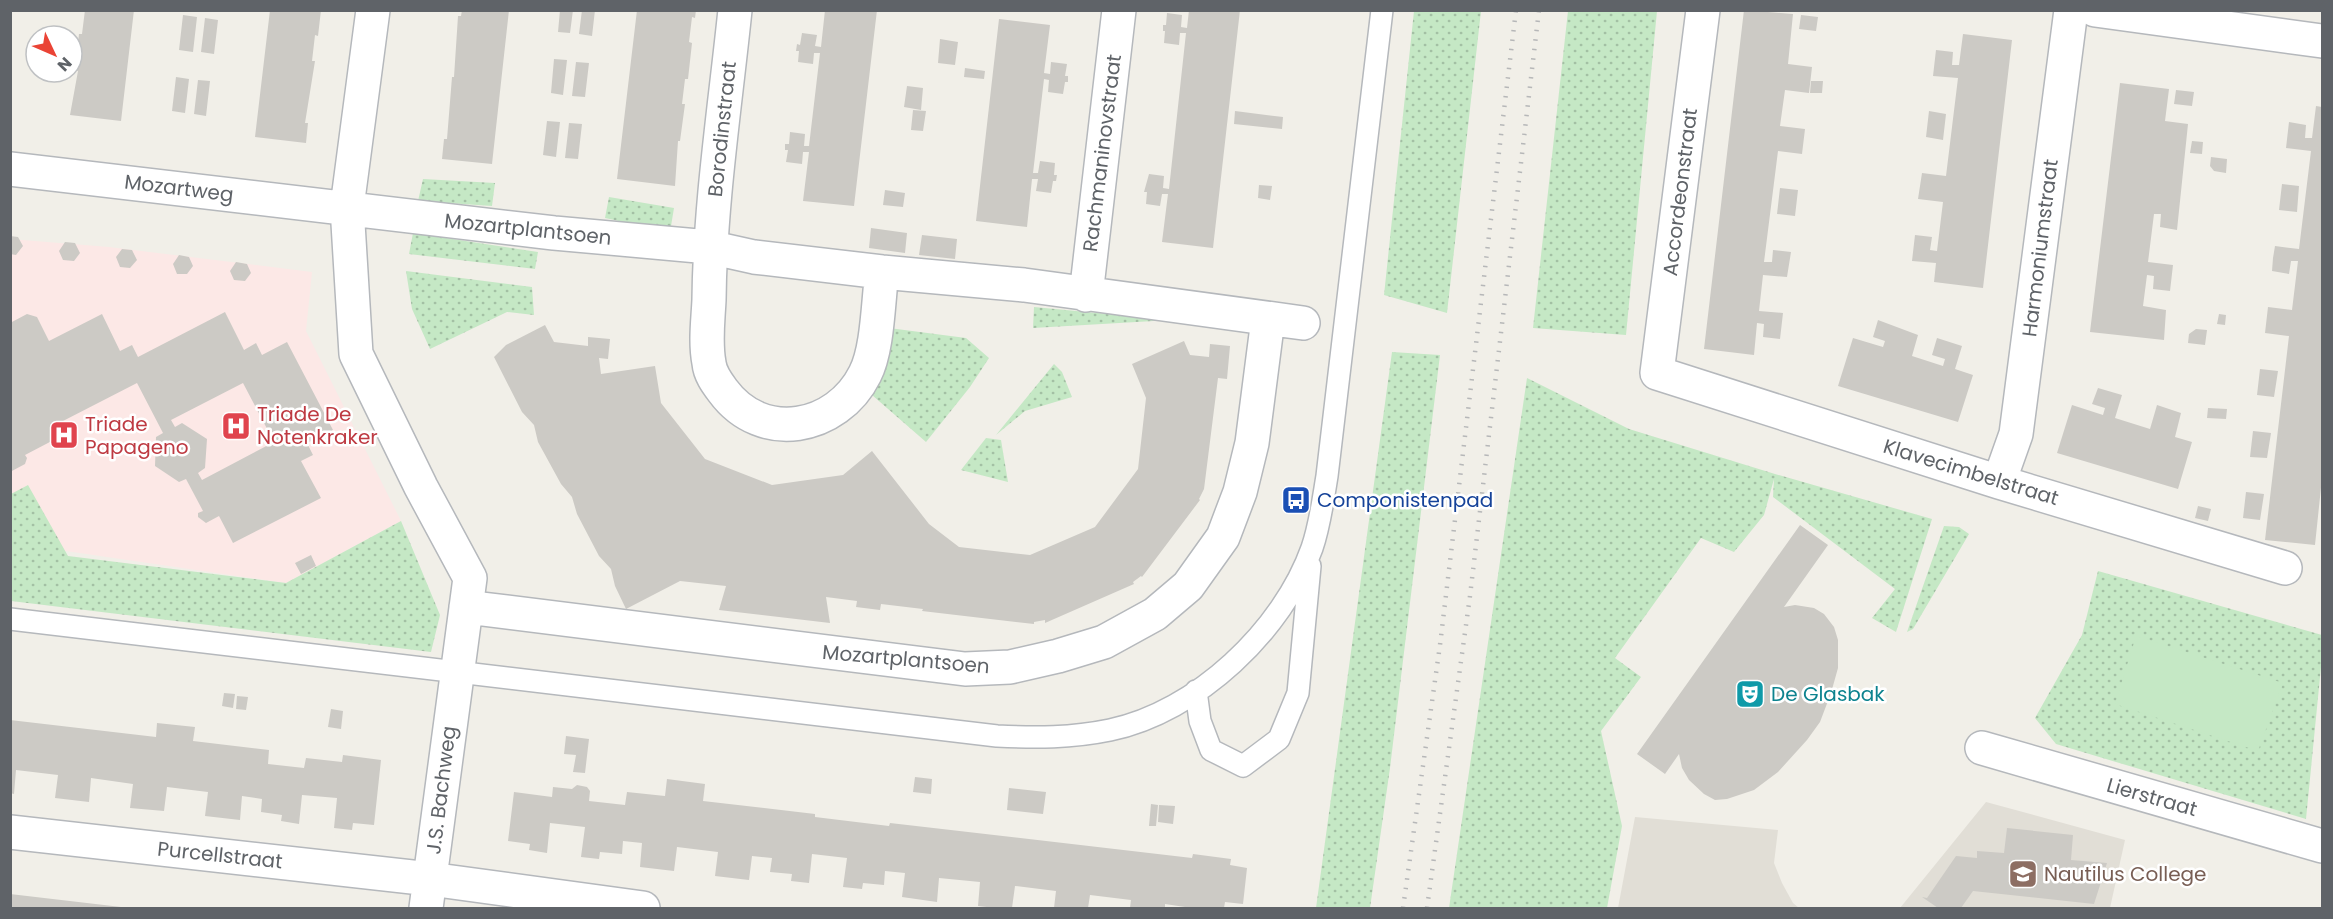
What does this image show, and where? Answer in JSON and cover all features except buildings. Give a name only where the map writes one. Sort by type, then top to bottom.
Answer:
[{"type":"street","name":"J.S. Bachweg","points":[[373,10],[347,207],[356,354],[421,487],[470,578],[428,894]]},
{"type":"street","name":"Borodinstraat","points":[[709,247],[735,10]]},
{"type":"street","name":"Rachmaninovstraat","points":[[1086,295],[1119,10]]},
{"type":"street","name":"Accordeonstraat","points":[[1657,373],[1703,10]]},
{"type":"street","name":"Harmoniumstraat","points":[[1999,482],[2016,434],[2071,10]]},
{"type":"street","points":[[2095,10],[2322,41]]},
{"type":"street","name":"Mozartweg","points":[[10,169],[347,207]]},
{"type":"street","name":"Mozartplantsoen","points":[[347,207],[554,233],[709,247],[754,257],[882,272],[1024,285],[1303,323]]},
{"type":"street","points":[[709,247],[706,339],[709,366],[716,381],[731,402],[755,417],[781,425],[809,423],[829,412],[849,397],[865,375],[873,352],[882,272]]},
{"type":"street","name":"Mozartplantsoen","points":[[466,607],[965,669],[1010,667],[1104,642],[1155,614],[1188,586],[1223,537],[1240,492],[1252,443],[1268,319]]},
{"type":"street","name":"Klavecimbelstraat","points":[[1657,373],[1999,482],[2285,568]]},
{"type":"street","name":"Lierstraat","points":[[1982,748],[2322,846]]},
{"type":"street","name":"Purcellstraat","points":[[10,832],[428,894],[643,909]]},
{"type":"lane","points":[[10,619],[997,736],[1050,738],[1112,729],[1164,711],[1196,691],[1235,660],[1267,627],[1293,592],[1312,548],[1319,524],[1327,476],[1382,10]]},
{"type":"lane","points":[[1196,691],[1200,721],[1211,750],[1243,766],[1280,739],[1298,693],[1312,548]]},
{"type":"shaded area","name":"Triade De Notenkraker","points":[[10,239],[109,247],[312,272],[306,331],[401,521],[286,583],[11,543]]},
{"type":"shaded area","name":"Nautilus College","points":[[1986,802],[2125,840],[2110,908],[1900,908]]},
{"type":"shaded area","points":[[1635,817],[1778,830],[1774,863],[1793,903],[1799,908],[1618,908]]},
{"type":"green space","points":[[1414,11],[1481,11],[1447,313],[1384,295]]},
{"type":"green space","points":[[1568,11],[1657,11],[1626,335],[1533,328]]},
{"type":"green space","points":[[423,179],[495,183],[492,206],[418,201]]},
{"type":"green space","points":[[609,197],[674,208],[670,232],[605,218]]},
{"type":"green space","points":[[413,233],[538,252],[535,269],[409,254]]},
{"type":"green space","points":[[406,271],[532,287],[534,315],[507,312],[430,349],[412,309]]},
{"type":"green space","points":[[1034,307],[1171,320],[1033,328]]},
{"type":"green space","points":[[889,328],[966,338],[989,358],[970,387],[926,442],[872,395],[886,365]]},
{"type":"green space","points":[[1392,352],[1440,355],[1390,768],[1370,908],[1316,908]]},
{"type":"green space","points":[[1054,364],[1062,372],[1072,397],[1025,411],[996,435]]},
{"type":"green space","points":[[1527,378],[1629,429],[1932,519],[1896,632],[1872,618],[1895,589],[1773,497],[1774,479],[1764,515],[1734,552],[1701,538],[1615,658],[1641,677],[1601,731],[1622,826],[1607,908],[1449,908]]},
{"type":"green space","points":[[986,438],[1001,440],[1008,482],[961,470]]},
{"type":"green space","points":[[28,485],[68,556],[286,583],[401,521],[440,615],[431,652],[11,601],[11,494]]},
{"type":"green space","points":[[1944,526],[1959,527],[1969,534],[1913,629],[1907,632]]},
{"type":"green space","points":[[2098,571],[2322,635],[2322,657],[2306,819],[2056,744],[2035,718],[2082,635]]},
{"type":"green space","points":[[2136,636],[2283,683],[2258,751],[2115,704]]},
{"type":"railway","points":[[1403,908],[1440,645],[1516,10]]},
{"type":"railway","points":[[1427,908],[1470,596],[1539,10]]},
{"type":"place","name":"Triade De Notenkraker","points":[[236,426]]},
{"type":"place","name":"Triade Papageno","points":[[64,435]]},
{"type":"place","name":"Componistenpad","points":[[1296,500]]},
{"type":"place","name":"De Glasbak","points":[[1750,694]]},
{"type":"place","name":"Nautilus College","points":[[2023,874]]}]
